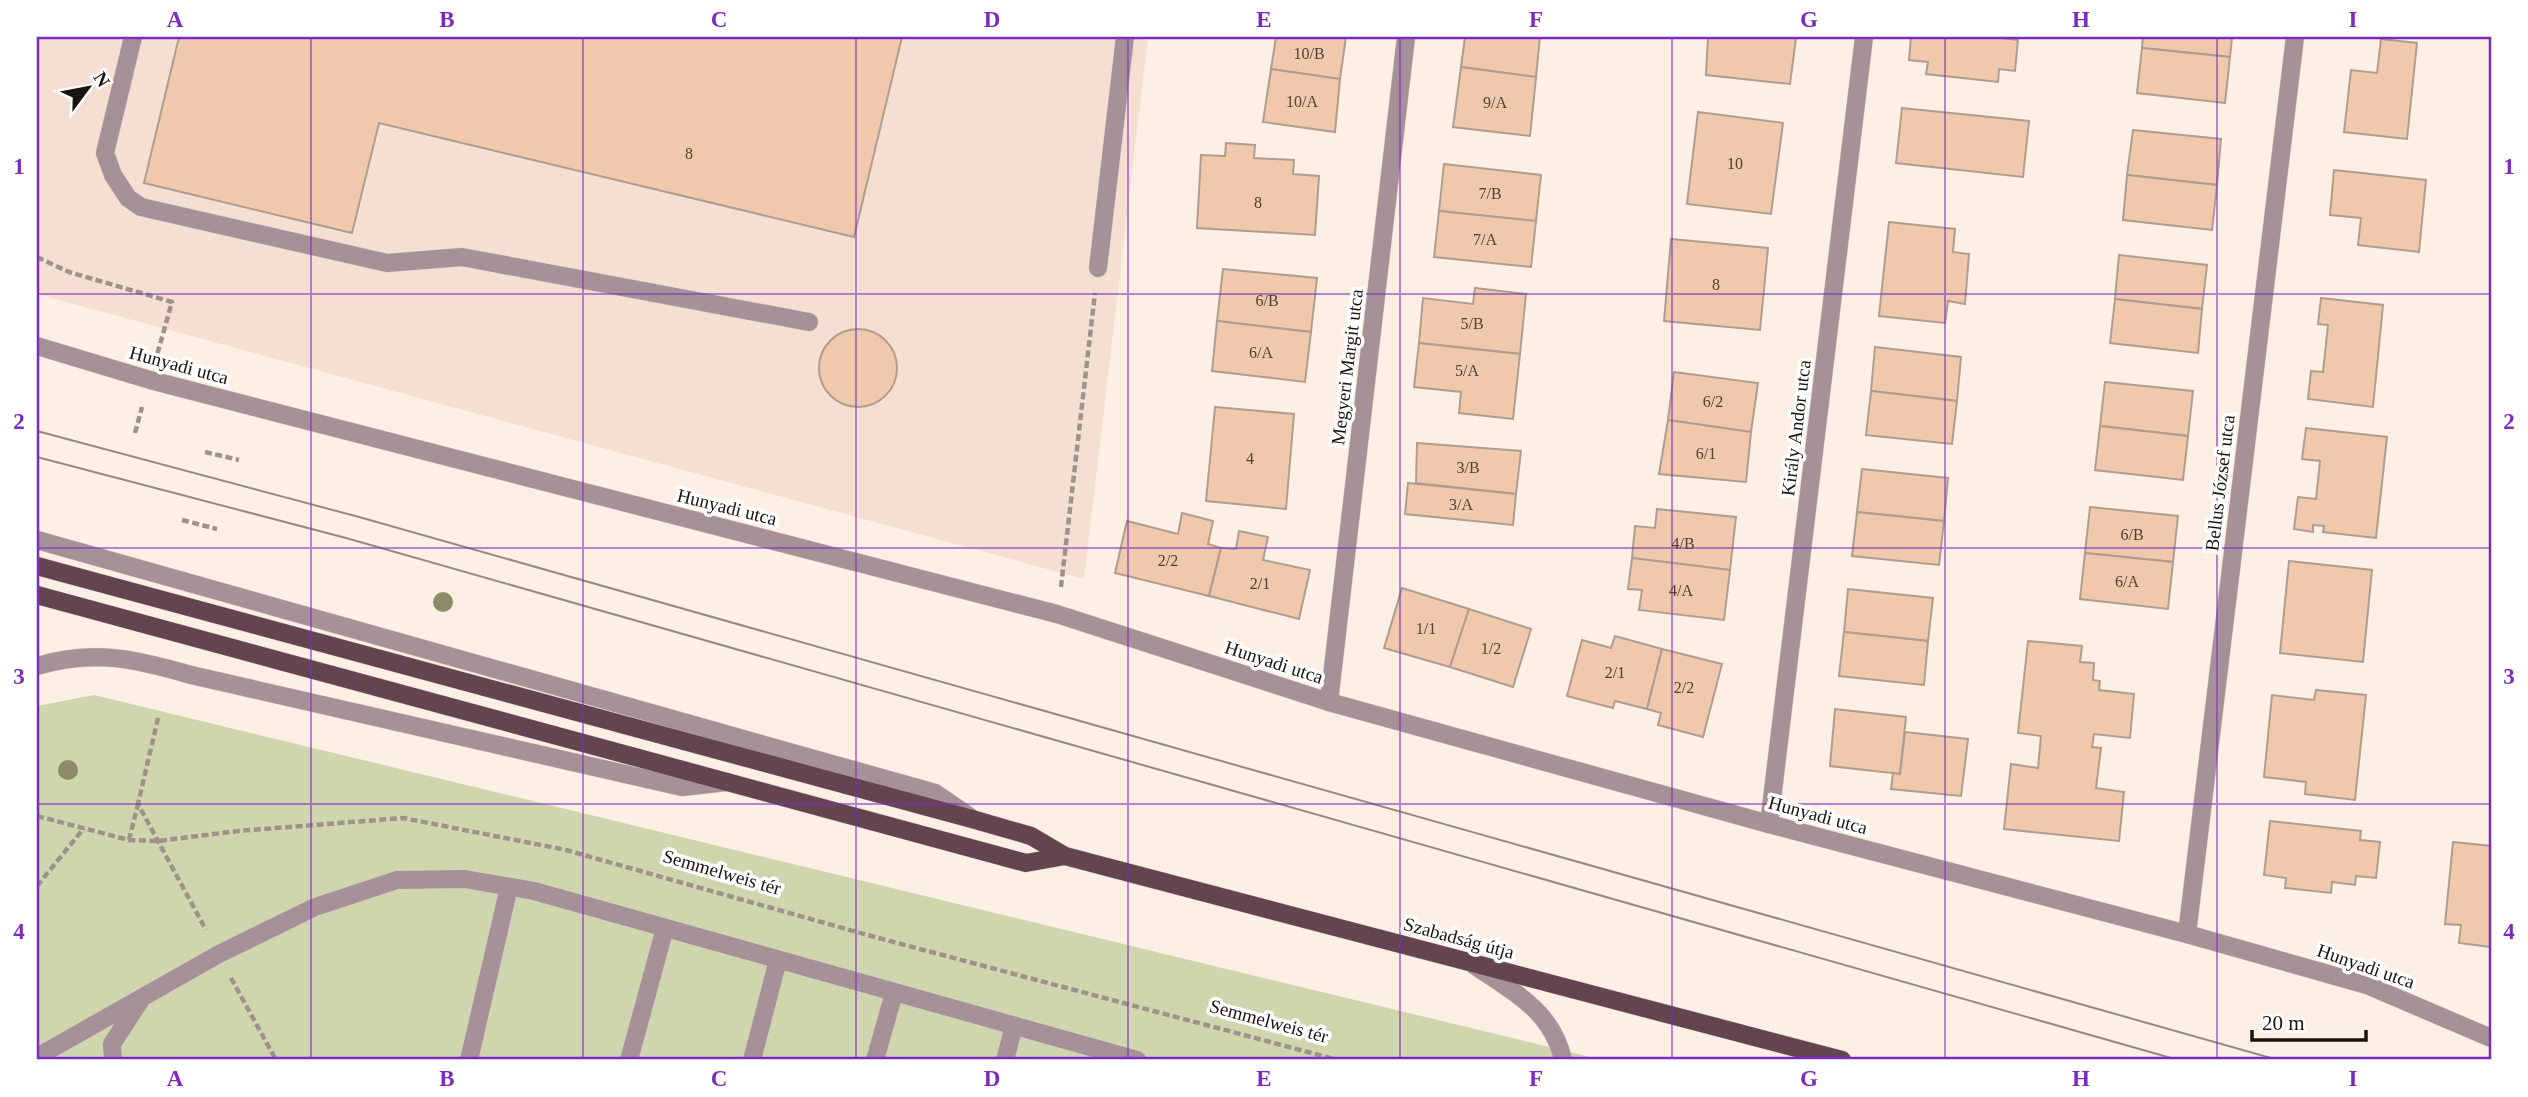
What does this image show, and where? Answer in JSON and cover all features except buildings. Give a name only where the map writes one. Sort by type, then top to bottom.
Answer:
[{"type":"main road","points":[[37,566],[972,819],[1031,836],[1065,856]]},
{"type":"main road","points":[[37,595],[1026,863],[1065,856]]},
{"type":"main road","name":"Szabadság útja","points":[[1065,856],[1842,1060]]},
{"type":"street","points":[[133,37],[105,153],[120,187],[128,198],[141,206],[387,263],[462,257],[809,322]]},
{"type":"street","points":[[1098,268],[1125,37]]},
{"type":"street","name":"Megyeri Margit utca","points":[[1329,702],[1406,37]]},
{"type":"street","name":"Király Andor utca","points":[[1769,824],[1864,37]]},
{"type":"street","name":"Bellus József utca","points":[[2187,933],[2295,37]]},
{"type":"street","name":"Hunyadi utca","points":[[37,346],[150,380],[1057,614],[1329,702],[1769,824],[2187,933],[2367,985],[2491,1038]]},
{"type":"street","points":[[37,540],[936,793],[972,819]]},
{"type":"street","points":[[37,666],[73,657],[115,657],[142,661],[191,675],[682,787],[728,782]]},
{"type":"street","points":[[37,1057],[219,954],[315,907],[397,880],[465,879],[534,891],[1126,1059]]},
{"type":"street","points":[[469,1060],[509,887]]},
{"type":"street","points":[[629,1060],[665,928]]},
{"type":"street","points":[[752,1060],[778,960]]},
{"type":"street","points":[[1471,963],[1530,1003],[1548,1023],[1563,1060]]},
{"type":"street","points":[[875,1060],[894,993]]},
{"type":"street","points":[[113,1060],[112,1044],[141,998]]},
{"type":"street","points":[[1005,1060],[1014,1026]]},
{"type":"path","points":[[37,257],[69,272],[173,302],[150,380]]},
{"type":"path","points":[[1057,614],[1098,268]]},
{"type":"path","points":[[205,452],[239,460]]},
{"type":"path","points":[[182,520],[217,529]]},
{"type":"path","points":[[129,840],[158,718]]},
{"type":"path","points":[[138,804],[276,1060]]},
{"type":"path","name":"Semmelweis tér","points":[[37,816],[129,840],[158,841],[238,831],[403,818],[566,850],[884,940],[1338,1060]]},
{"type":"path","points":[[37,886],[84,828]]},
{"type":"shaded area","points":[[37,37],[1148,37],[1084,579],[37,294]]},
{"type":"green space","points":[[94,695],[1602,1060],[37,1060],[37,706]]},
{"type":"tram line","points":[[37,431],[359,517],[2278,1060]]},
{"type":"tram line","points":[[37,457],[346,538],[2178,1060]]}]
